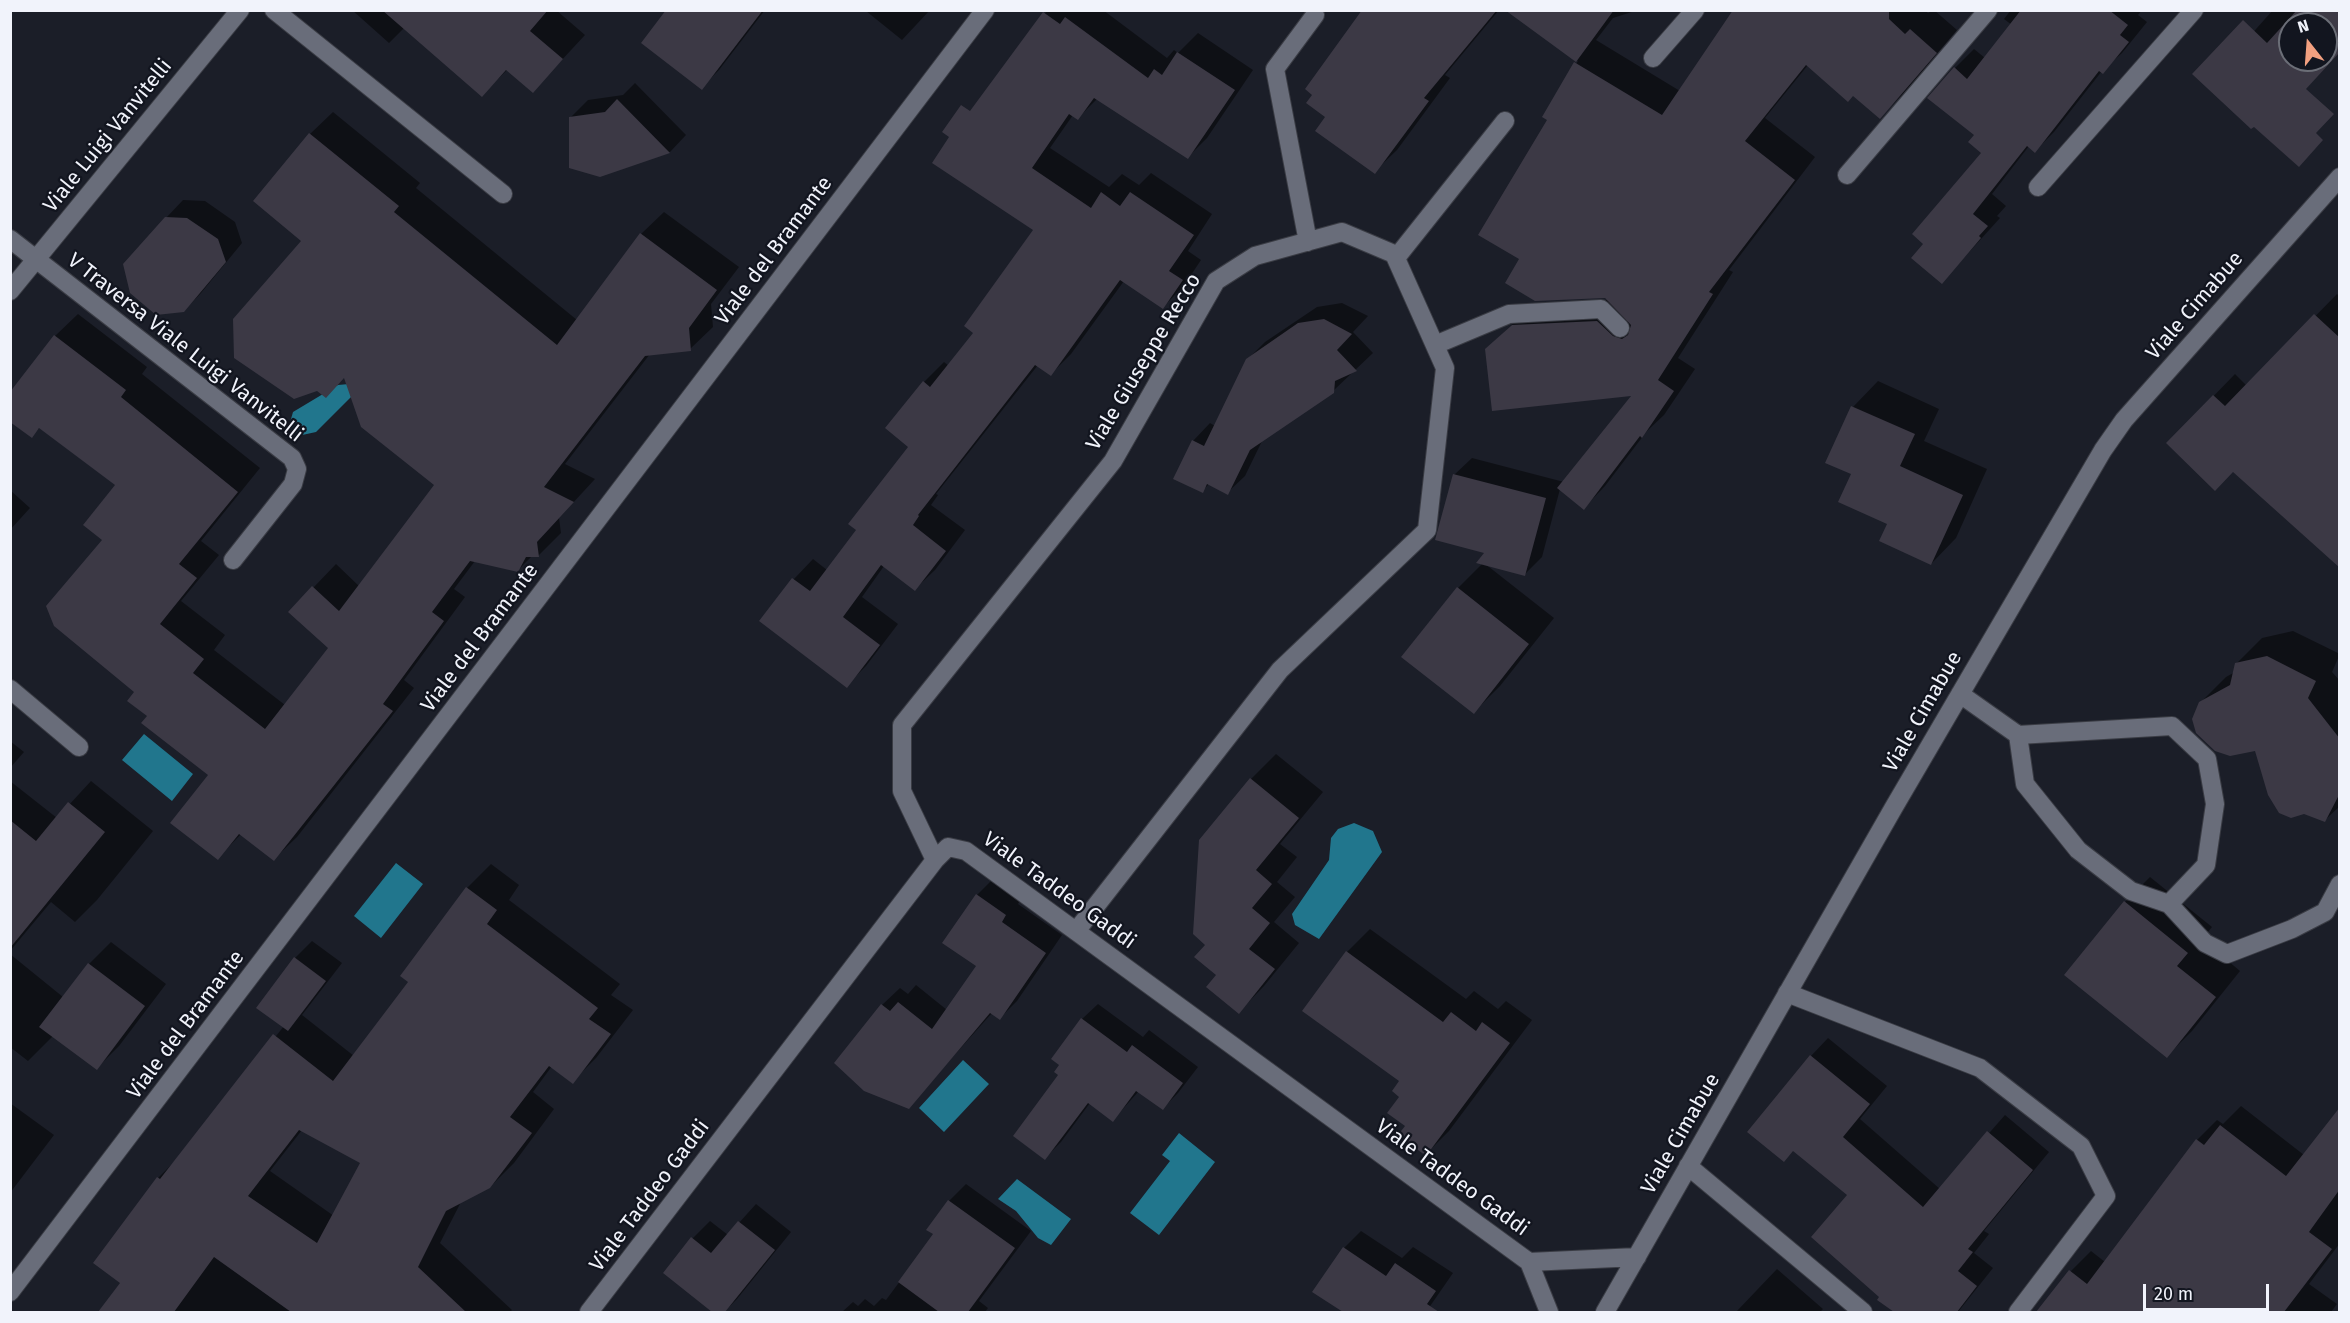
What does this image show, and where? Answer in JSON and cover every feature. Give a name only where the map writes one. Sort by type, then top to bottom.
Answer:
[{"type":"street","name":"Viale Luigi Vanvitelli","points":[[10,291],[240,10]]},
{"type":"street","points":[[274,10],[503,194]]},
{"type":"street","name":"Viale del Bramante","points":[[10,1292],[985,10]]},
{"type":"street","points":[[1653,58],[1695,10]]},
{"type":"street","points":[[1847,175],[1988,10]]},
{"type":"street","points":[[2038,187],[2194,10]]},
{"type":"street","points":[[1308,242],[1275,69],[1315,15]]},
{"type":"street","points":[[1077,930],[1280,670],[1427,530],[1445,368],[1396,258],[1505,121]]},
{"type":"street","name":"Viale Cimabue","points":[[1605,1312],[1787,993],[2103,450],[2124,420],[2340,177]]},
{"type":"street","name":"Viale Giuseppe Recco","points":[[935,860],[902,791],[902,725],[1113,461],[1216,281],[1256,256],[1342,232],[1394,254],[1396,258]]},
{"type":"street","name":"V Traversa Viale Luigi Vanvitelli","points":[[10,238],[292,458],[297,469],[293,484],[233,560]]},
{"type":"street","points":[[1435,345],[1509,314],[1601,309],[1620,328]]},
{"type":"street","points":[[10,689],[79,747]]},
{"type":"street","points":[[1960,694],[2018,735],[2172,726],[2207,759],[2216,804],[2206,865],[2169,904]]},
{"type":"street","points":[[2018,735],[2025,784],[2079,850],[2131,891],[2169,904],[2205,943],[2227,954],[2292,929],[2325,912],[2340,884]]},
{"type":"street","name":"Viale Taddeo Gaddi","points":[[589,1312],[935,860],[948,848],[966,851],[1077,930],[1529,1262],[1636,1257]]},
{"type":"street","points":[[1787,993],[1980,1068],[2081,1146],[2106,1196],[2018,1312]]},
{"type":"street","points":[[1688,1166],[1863,1312]]},
{"type":"street","points":[[1529,1262],[1549,1312]]},
{"type":"water","points":[[349,384],[351,397],[316,432],[293,437],[289,426],[293,412],[338,385]]},
{"type":"water","points":[[144,734],[193,774],[172,801],[122,760]]},
{"type":"water","points":[[1354,823],[1373,831],[1382,852],[1319,939],[1295,925],[1292,914],[1329,860],[1331,838],[1338,829]]},
{"type":"water","points":[[396,863],[423,884],[381,938],[354,916]]},
{"type":"water","points":[[963,1060],[989,1084],[944,1132],[919,1108]]},
{"type":"water","points":[[1179,1133],[1215,1162],[1159,1235],[1130,1213],[1170,1161],[1162,1155]]},
{"type":"water","points":[[1017,1179],[1071,1219],[1051,1245],[1038,1238],[1016,1211],[998,1199]]},
{"type":"building","points":[[382,10],[548,10],[530,31],[563,59],[533,93],[506,70],[482,97]]},
{"type":"building","points":[[666,10],[763,10],[702,90],[641,43]]},
{"type":"building","points":[[1362,10],[1497,10],[1424,98],[1429,101],[1375,174],[1315,131],[1325,117],[1306,103],[1312,95],[1305,89]]},
{"type":"building","points":[[1505,10],[1614,10],[1576,62]]},
{"type":"building","points":[[1733,10],[1889,10],[1889,19],[1905,34],[1910,29],[1937,53],[1880,119],[1853,96],[1848,102],[1806,65],[1745,141],[1795,180],[1709,292],[1713,294],[1658,380],[1674,391],[1642,438],[1640,436],[1584,510],[1557,488],[1631,396],[1492,411],[1485,349],[1512,325],[1597,321],[1613,336],[1622,339],[1628,335],[1631,325],[1605,298],[1535,301],[1505,283],[1519,259],[1478,235],[1547,120],[1542,117],[1574,62],[1662,115]]},
{"type":"building","points":[[2021,10],[2109,10],[2128,25],[2120,35],[2129,42],[2103,74],[2099,71],[2035,153],[2027,146],[1973,214],[1988,226],[1979,236],[1981,238],[1942,284],[1911,258],[1923,244],[1912,234],[1981,153],[1968,142],[1974,135],[1927,98],[1954,67],[1967,79]]},
{"type":"building","points":[[2297,10],[2340,10],[2340,52],[2338,54],[2338,12],[2295,12]]},
{"type":"building","points":[[1043,12],[1060,24],[1065,17],[1148,78],[1154,69],[1162,75],[1177,52],[1235,90],[1188,159],[1094,98],[1078,120],[1069,114],[1032,168],[1091,208],[1101,192],[1120,206],[1130,192],[1194,235],[1169,271],[1183,280],[1163,309],[1120,280],[1051,376],[1035,365],[918,515],[913,525],[946,551],[915,591],[881,565],[843,617],[880,645],[847,688],[759,621],[792,578],[810,591],[856,530],[848,524],[908,447],[885,428],[923,381],[930,387],[973,333],[964,326],[1033,230],[932,163],[949,137],[942,132],[961,105],[970,111]]},
{"type":"building","points":[[2243,20],[2267,43],[2278,31],[2278,72],[2322,72],[2306,89],[2334,114],[2316,133],[2323,140],[2299,167],[2254,127],[2251,129],[2192,74]]},
{"type":"building","points":[[617,99],[670,153],[600,177],[569,168],[569,117],[605,112]]},
{"type":"building","points":[[309,133],[399,206],[394,212],[557,345],[640,233],[717,290],[689,328],[691,351],[645,356],[544,487],[574,502],[537,542],[539,557],[526,557],[518,572],[470,561],[432,612],[444,621],[383,704],[393,711],[274,861],[239,834],[218,860],[170,823],[208,775],[141,723],[147,716],[127,701],[134,692],[54,626],[46,606],[102,540],[83,525],[115,485],[39,428],[32,438],[10,422],[10,392],[54,335],[126,390],[121,397],[238,492],[179,564],[197,578],[160,624],[204,659],[193,673],[265,729],[328,648],[288,612],[312,586],[339,611],[434,485],[361,427],[344,378],[326,398],[317,391],[294,399],[234,358],[233,319],[301,241],[253,201]]},
{"type":"building","points":[[165,217],[187,218],[218,239],[226,262],[184,312],[156,315],[130,293],[123,264]]},
{"type":"building","points":[[2314,314],[2340,338],[2340,568],[2233,472],[2215,491],[2166,443],[2213,395],[2225,406]]},
{"type":"building","points":[[1324,319],[1352,334],[1337,350],[1357,371],[1335,381],[1334,393],[1250,450],[1228,495],[1207,484],[1203,493],[1173,479],[1192,440],[1204,446],[1246,359],[1298,323]]},
{"type":"building","points":[[1851,406],[1915,434],[1900,466],[1963,495],[1931,565],[1879,541],[1887,524],[1838,502],[1851,474],[1825,463]]},
{"type":"building","points":[[1453,474],[1546,498],[1525,576],[1476,563],[1484,553],[1435,540]]},
{"type":"building","points":[[1457,587],[1529,644],[1474,714],[1401,657]]},
{"type":"building","points":[[2267,656],[2316,681],[2308,698],[2340,739],[2340,793],[2325,822],[2304,814],[2291,818],[2279,813],[2268,795],[2255,751],[2230,756],[2215,751],[2196,733],[2192,719],[2199,702],[2230,685],[2235,663]]},
{"type":"building","points":[[1250,778],[1299,818],[1256,870],[1272,884],[1252,908],[1270,923],[1249,949],[1275,969],[1239,1014],[1206,987],[1216,975],[1194,957],[1205,945],[1193,934],[1199,840]]},
{"type":"building","points":[[68,802],[105,832],[10,948],[10,820],[36,841]]},
{"type":"building","points":[[466,887],[497,910],[487,924],[598,1008],[589,1019],[611,1034],[573,1084],[549,1066],[510,1117],[532,1133],[490,1188],[446,1211],[418,1267],[466,1312],[291,1312],[214,1257],[174,1312],[98,1312],[120,1283],[93,1263],[157,1177],[160,1179],[273,1034],[333,1081],[408,982],[400,976]],"holes":[[[299,1130],[360,1163],[317,1243],[248,1196]]]},
{"type":"building","points":[[976,894],[1006,915],[1002,922],[1046,953],[1000,1020],[990,1013],[909,1109],[864,1091],[834,1063],[881,1004],[890,1011],[898,1002],[932,1029],[976,966],[942,943]]},
{"type":"building","points":[[2124,901],[2188,953],[2177,966],[2216,997],[2167,1058],[2064,975]]},
{"type":"building","points":[[1346,951],[1443,1022],[1451,1012],[1476,1031],[1482,1022],[1510,1043],[1426,1156],[1398,1135],[1405,1126],[1387,1113],[1399,1097],[1392,1091],[1399,1081],[1302,1011]]},
{"type":"building","points":[[294,957],[326,981],[288,1031],[256,1008]]},
{"type":"building","points":[[88,963],[145,1006],[97,1070],[39,1027]]},
{"type":"building","points":[[1081,1018],[1127,1052],[1132,1045],[1183,1083],[1163,1110],[1136,1091],[1113,1122],[1088,1103],[1045,1160],[1013,1136],[1058,1075],[1054,1072],[1059,1065],[1051,1059]]},
{"type":"building","points":[[1810,1055],[1870,1104],[1843,1137],[1923,1207],[1987,1131],[2033,1170],[1968,1249],[1973,1252],[1958,1271],[1977,1286],[1957,1312],[1894,1312],[1877,1300],[1879,1297],[1811,1237],[1847,1195],[1793,1151],[1784,1162],[1747,1132]]},
{"type":"building","points":[[2340,1107],[2340,1189],[2309,1232],[2332,1249],[2284,1312],[2036,1312],[2069,1270],[2087,1284],[2196,1139],[2204,1145],[2220,1125],[2286,1176]]},
{"type":"building","points":[[948,1200],[1015,1248],[968,1312],[939,1312],[898,1282],[933,1234],[926,1230]]},
{"type":"building","points":[[738,1221],[775,1250],[725,1312],[712,1312],[663,1273],[691,1237],[711,1253]]},
{"type":"building","points":[[1343,1247],[1386,1276],[1395,1263],[1436,1291],[1427,1304],[1439,1312],[1343,1312],[1312,1292]]}]
